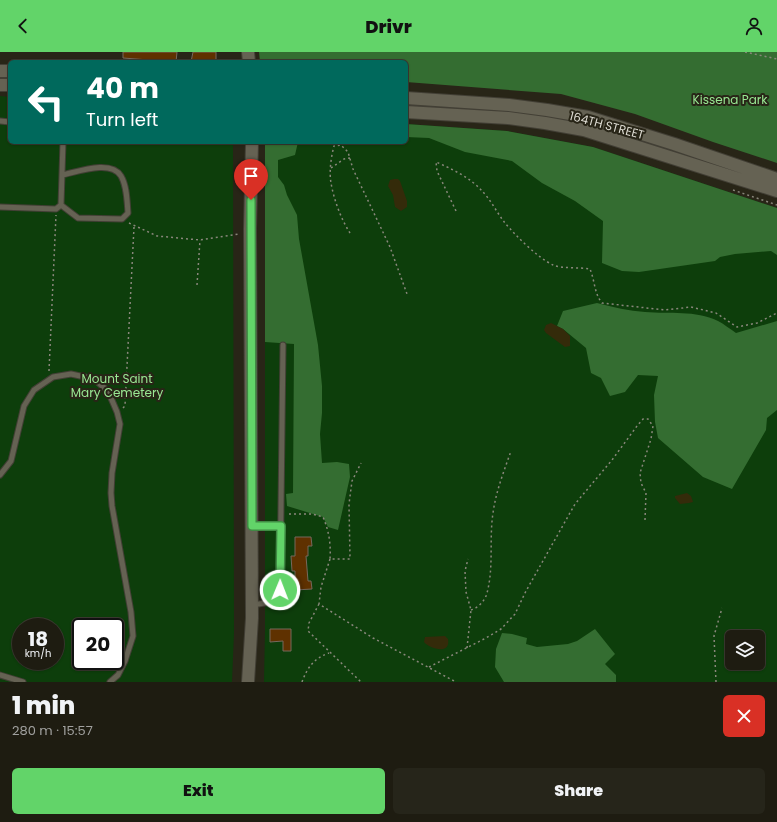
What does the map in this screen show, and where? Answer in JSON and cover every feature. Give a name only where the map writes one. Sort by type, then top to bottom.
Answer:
[{"type":"street","name":"164TH STREET","points":[[408,98],[509,105],[588,117],[777,179]]},
{"type":"street","name":"164TH STREET","points":[[408,112],[508,118],[584,130],[777,191]]},
{"type":"street","points":[[248,682],[252,605],[250,229],[252,144]]},
{"type":"lane","points":[[0,207],[56,209],[61,205],[63,144]]},
{"type":"lane","points":[[61,205],[78,218],[122,219],[128,213],[122,176],[117,170],[101,167],[62,175]]},
{"type":"lane","points":[[252,605],[271,602],[280,590],[283,345]]},
{"type":"lane","points":[[0,475],[11,461],[24,406],[34,390],[53,377],[71,374],[94,379],[108,391],[117,412],[120,424],[112,472],[111,493],[131,612],[133,636],[118,676],[110,682]]},
{"type":"lane","points":[[252,526],[281,526]]},
{"type":"lane","points":[[0,676],[23,682]]},
{"type":"path","points":[[745,52],[777,59]]},
{"type":"path","points":[[350,233],[345,226],[330,182],[331,160],[334,146],[341,145],[348,152],[353,168],[390,247],[407,294]]},
{"type":"path","points":[[331,168],[344,159],[350,158]]},
{"type":"path","points":[[456,211],[437,171],[436,162],[448,167],[482,190],[505,223],[531,249],[546,261],[555,266],[590,269],[597,296],[602,302],[665,310],[691,307],[716,313],[737,327],[757,323],[777,313]]},
{"type":"path","points":[[733,190],[777,205]]},
{"type":"path","points":[[49,380],[56,209]]},
{"type":"path","points":[[122,219],[134,227],[157,236],[200,240],[241,233]]},
{"type":"path","points":[[117,412],[125,406],[134,227]]},
{"type":"path","points":[[197,284],[200,240]]},
{"type":"path","points":[[429,667],[501,629],[515,614],[529,585],[575,504],[612,460],[643,419],[648,419],[653,426],[651,439],[640,473],[641,483],[646,493],[645,520]]},
{"type":"path","points":[[471,610],[478,608],[487,595],[490,572],[493,514],[498,489],[510,451]]},
{"type":"path","points":[[330,559],[350,559],[349,504],[352,481],[361,463]]},
{"type":"path","points":[[281,514],[312,514],[323,517],[328,527],[331,548],[330,559],[321,587],[320,604],[309,623],[308,631],[360,682]]},
{"type":"path","points":[[467,648],[471,610],[466,592],[465,571],[468,559]]},
{"type":"path","points":[[320,604],[373,638],[456,682]]},
{"type":"path","points":[[716,682],[714,636],[722,608]]},
{"type":"path","points":[[302,682],[306,670],[313,662],[322,655],[329,653]]},
{"type":"green space","name":"Kissena Park","points":[[259,52],[777,52],[777,163],[635,114],[561,94],[408,82],[408,60],[260,60]]},
{"type":"green space","name":"Mount Saint Mary Cemetery","points":[[0,96],[8,97],[8,144],[233,144],[234,633],[232,682],[0,682]]},
{"type":"green space","points":[[408,124],[507,131],[593,147],[777,208],[777,682],[264,682],[265,144],[408,144]]},
{"type":"green space","points":[[408,124],[507,131],[593,147],[777,208],[777,255],[771,251],[735,254],[720,257],[715,261],[639,272],[622,271],[602,263],[603,221],[575,201],[542,183],[512,161],[465,152],[429,138],[408,137]]},
{"type":"green space","points":[[265,144],[298,144],[295,155],[278,160],[278,177],[284,185],[287,195],[297,215],[299,239],[318,345],[322,386],[320,434],[322,463],[337,462],[349,464],[350,477],[338,530],[328,527],[323,517],[287,506],[286,494],[293,493],[294,344],[265,342]]},
{"type":"green space","points":[[597,303],[621,309],[654,313],[682,313],[700,315],[718,321],[736,333],[777,321],[777,410],[767,418],[766,430],[732,489],[703,477],[658,438],[655,422],[654,395],[658,376],[638,375],[625,392],[610,396],[601,378],[591,373],[586,348],[563,329],[557,326],[563,311]]},
{"type":"green space","points":[[595,629],[615,654],[605,664],[616,675],[616,682],[504,682],[495,667],[496,649],[502,633],[527,638],[526,644],[537,647],[568,644],[577,641]]},
{"type":"sand","points":[[398,179],[400,181],[407,201],[407,207],[401,211],[395,207],[393,195],[388,186],[390,180]]},
{"type":"sand","points":[[551,323],[563,329],[570,336],[570,346],[565,347],[546,333],[544,330],[546,325]]},
{"type":"sand","points":[[687,493],[691,496],[693,502],[680,504],[675,496]]},
{"type":"sand","points":[[445,636],[448,639],[448,644],[443,649],[431,647],[424,642],[425,637]]},
{"type":"building","points":[[123,52],[177,52],[176,60],[123,58]]},
{"type":"building","points":[[193,52],[216,52],[216,60],[191,60]]},
{"type":"building","points":[[295,537],[311,537],[312,546],[308,546],[308,556],[306,556],[308,581],[311,581],[312,589],[295,590],[295,571],[292,571],[291,556],[295,556]]},
{"type":"building","points":[[270,629],[291,629],[291,651],[283,651],[283,641],[270,642]]},
{"type":"route","points":[[251,200],[252,526],[281,526],[280,590]]}]
